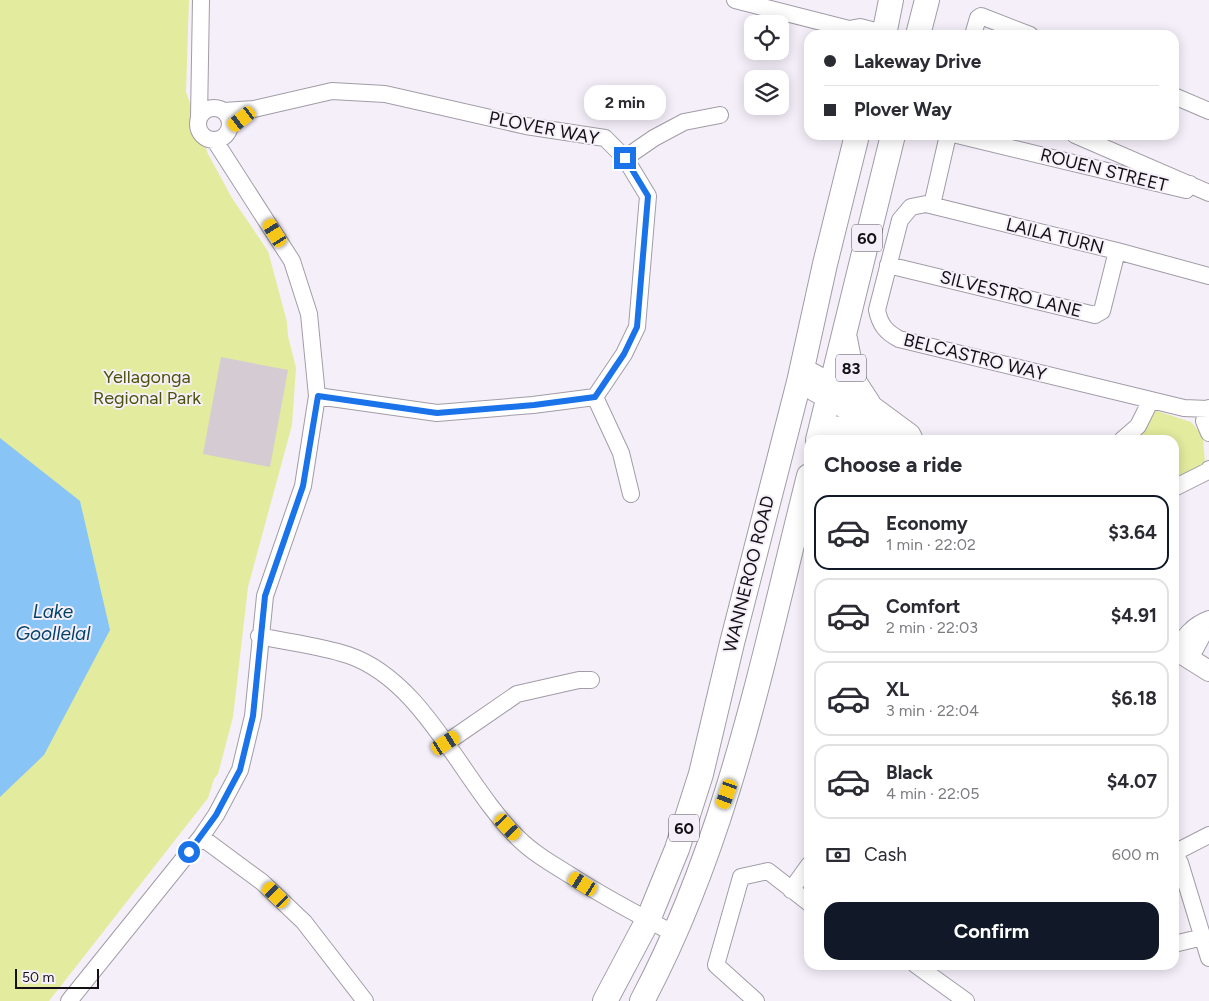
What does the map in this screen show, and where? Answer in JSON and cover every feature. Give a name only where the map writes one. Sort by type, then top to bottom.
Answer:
[{"type":"highway","points":[[887,30],[891,0]]},
{"type":"highway","points":[[919,30],[927,0]]},
{"type":"highway","name":"WANNEROO ROAD","points":[[605,1001],[648,920],[677,850],[701,774],[732,642],[800,375],[856,140]]},
{"type":"highway","name":"60","points":[[820,435],[844,330],[892,140]]},
{"type":"highway","name":"83","points":[[844,330],[854,380],[868,403]]},
{"type":"highway","points":[[823,435],[826,432],[839,428],[850,428],[860,432],[890,435]]},
{"type":"highway","name":"WANNEROO ROAD","points":[[642,1001],[675,934],[727,794],[804,495]]},
{"type":"main road","name":"83","points":[[800,375],[830,392],[890,435]]},
{"type":"main road","name":"83","points":[[830,392],[868,403],[910,435]]},
{"type":"main road","points":[[1186,648],[1209,671]]},
{"type":"street","points":[[200,0],[199,54],[201,78],[198,124],[201,134],[208,139],[224,134]]},
{"type":"street","points":[[735,0],[846,30]]},
{"type":"street","points":[[974,30],[978,18],[981,16],[1017,30]]},
{"type":"street","points":[[856,30],[860,27],[871,30]]},
{"type":"street","points":[[69,1001],[201,837],[216,815],[240,770],[253,716],[265,596],[303,486],[318,396],[309,314],[292,261],[228,159],[224,134],[229,118],[220,110],[201,78]]},
{"type":"street","name":"PLOVER WAY","points":[[220,110],[254,109],[332,91],[386,94],[526,126],[605,138],[625,158],[648,196],[637,327],[624,354],[595,397]]},
{"type":"street","points":[[1179,98],[1209,111]]},
{"type":"street","name":"PLOVER WAY","points":[[224,134],[254,109]]},
{"type":"street","points":[[199,118],[206,110],[220,110]]},
{"type":"street","points":[[625,158],[654,138],[684,122],[720,116]]},
{"type":"street","points":[[932,205],[947,140]]},
{"type":"street","name":"ROUEN STREET","points":[[978,140],[1186,190],[1190,184]]},
{"type":"street","points":[[1087,140],[1209,192]]},
{"type":"street","name":"LAILA TURN","points":[[903,214],[911,207],[926,204],[932,205],[1209,276]]},
{"type":"street","name":"BELCASTRO WAY","points":[[903,214],[877,310],[880,322],[887,332],[899,340],[1184,408],[1208,421]]},
{"type":"street","name":"SILVESTRO LANE","points":[[888,265],[1095,314],[1102,311],[1117,251]]},
{"type":"street","points":[[318,396],[437,413],[534,405],[595,397],[621,453],[631,494]]},
{"type":"street","points":[[1128,435],[1138,426],[1151,400]]},
{"type":"street","points":[[1208,421],[1209,438]]},
{"type":"street","points":[[1179,486],[1209,469]]},
{"type":"street","points":[[1186,648],[1198,623],[1209,621]]},
{"type":"street","points":[[260,636],[349,655],[378,670],[413,699],[446,743],[478,792],[518,839],[558,868],[675,934]]},
{"type":"street","points":[[446,743],[517,694],[579,680],[591,680]]},
{"type":"street","points":[[1179,850],[1209,835]]},
{"type":"street","points":[[201,837],[262,882],[304,922],[365,1001]]},
{"type":"street","points":[[1179,861],[1209,958]]},
{"type":"street","points":[[756,1001],[716,965],[741,877],[768,872],[804,900]]},
{"type":"street","points":[[791,890],[804,872]]},
{"type":"street","points":[[1179,943],[1203,937]]},
{"type":"street","points":[[923,970],[966,1001]]},
{"type":"green space","name":"Yellagonga Regional Park","points":[[0,0],[189,0],[186,92],[208,154],[232,198],[268,251],[287,322],[288,336],[296,368],[292,425],[248,587],[233,717],[218,774],[214,779],[208,798],[49,1001],[0,1001]]},
{"type":"green space","points":[[1154,410],[1191,422],[1203,436],[1205,463],[1202,467],[1179,479],[1179,435],[1140,435],[1145,431]]},
{"type":"water","name":"Lake Goollelal","points":[[0,438],[80,501],[110,630],[44,755],[0,797]]},
{"type":"building","points":[[221,357],[288,370],[270,467],[203,454]]},
{"type":"route","points":[[189,852],[216,815],[240,770],[253,716],[265,596],[303,486],[318,396],[437,413],[534,405],[595,397],[624,354],[637,327],[648,196],[625,158]]}]
